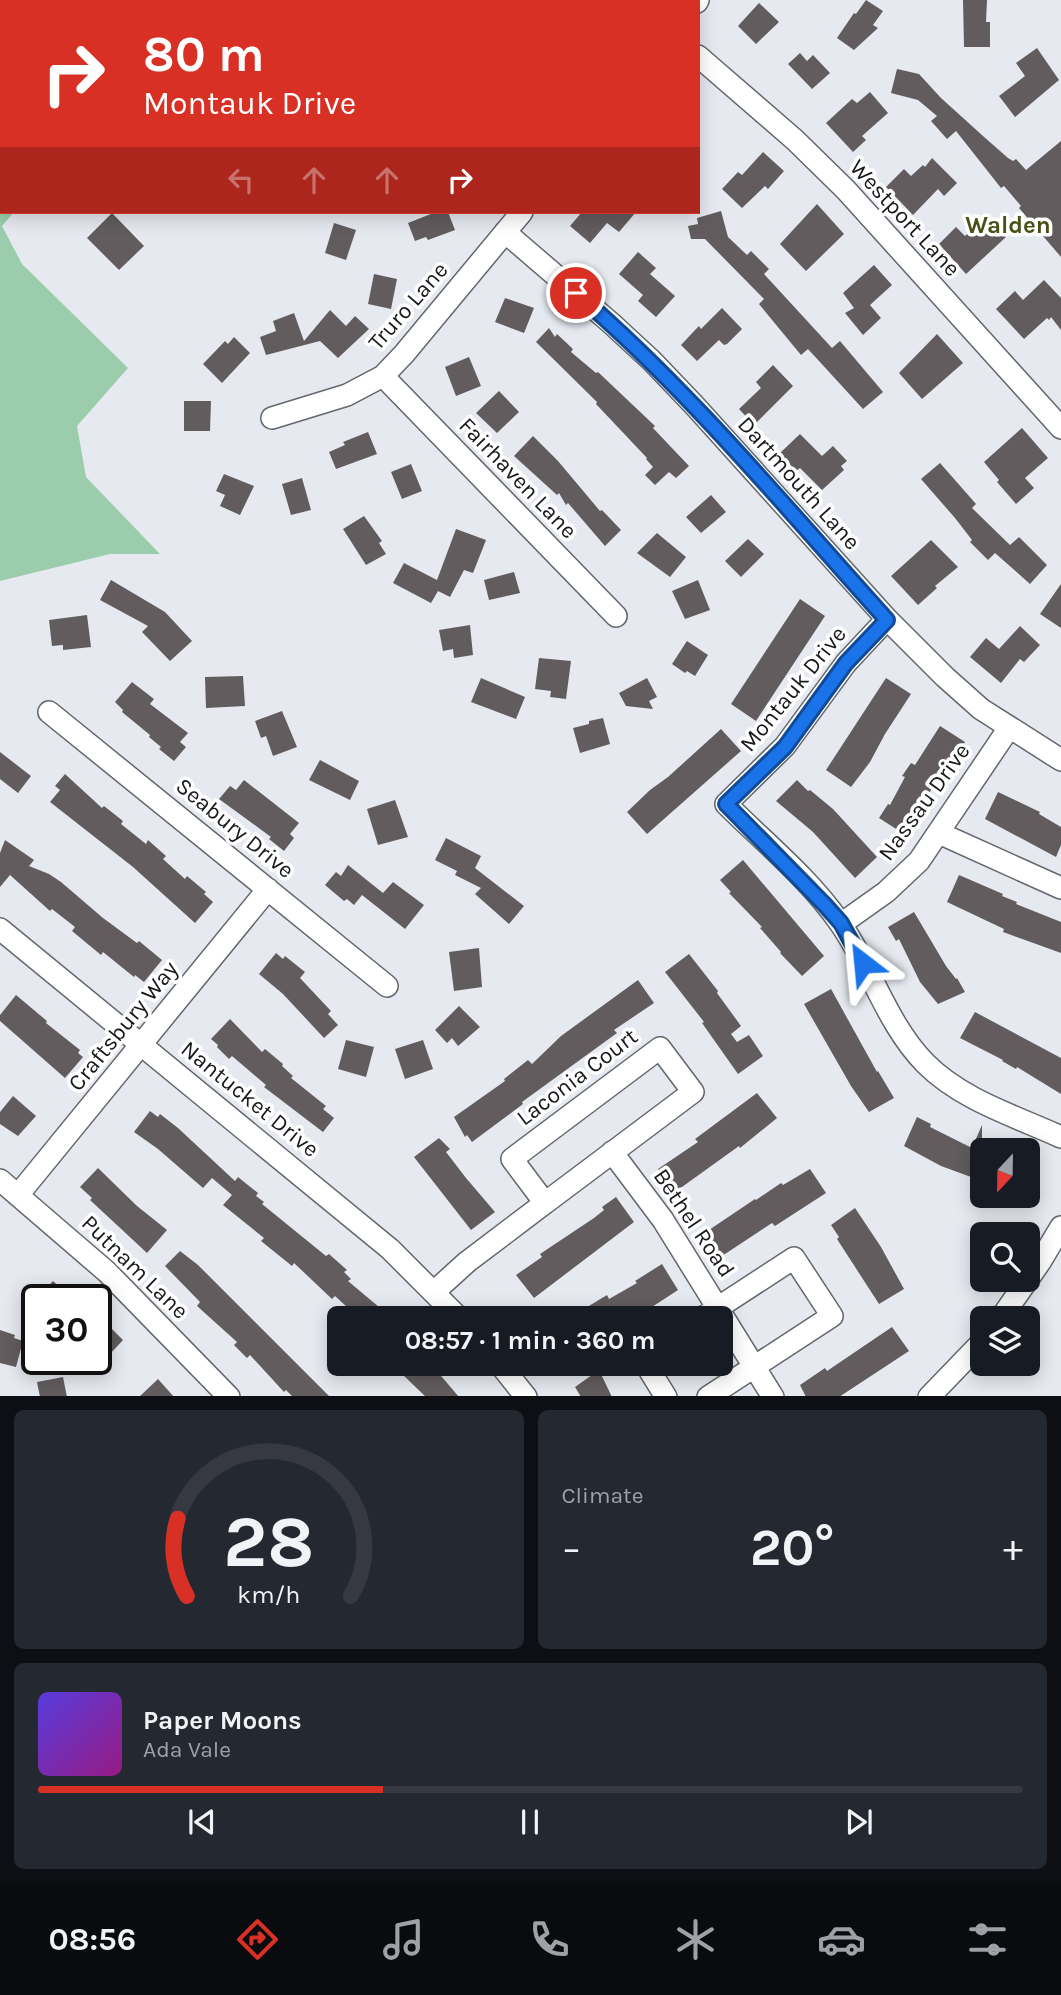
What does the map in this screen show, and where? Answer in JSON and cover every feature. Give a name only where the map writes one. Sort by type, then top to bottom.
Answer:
[{"type":"street","name":"Westport Lane","points":[[700,58],[794,140],[846,190],[1061,428]]},
{"type":"street","name":"Truro Lane","points":[[272,418],[347,395],[383,376],[520,214]]},
{"type":"street","name":"Dartmouth Lane","points":[[505,232],[652,361],[887,620],[945,677],[981,709],[1061,760]]},
{"type":"street","name":"Fairhaven Lane","points":[[383,376],[616,616]]},
{"type":"street","name":"Montauk Drive","points":[[887,620],[846,663],[785,747],[726,804],[806,883],[841,923],[896,1023],[926,1063],[952,1084],[977,1099],[1061,1137]]},
{"type":"street","name":"Seabury Drive","points":[[49,712],[387,986]]},
{"type":"street","name":"Nassau Drive","points":[[841,923],[903,878],[939,833],[1009,728]]},
{"type":"street","points":[[939,833],[1061,888]]},
{"type":"street","name":"Craftsbury Way","points":[[18,1195],[268,889]]},
{"type":"street","name":"Nantucket Drive","points":[[0,929],[390,1249],[448,1306]]},
{"type":"street","name":"Laconia Court","points":[[435,1291],[467,1262],[693,1092],[660,1048],[512,1159],[545,1203]]},
{"type":"street","name":"Bethel Road","points":[[612,1152],[663,1220],[707,1306]]},
{"type":"street","name":"Putnam Lane","points":[[0,1180],[107,1272],[229,1396]]},
{"type":"street","points":[[1010,1306],[1041,1262],[1061,1227]]},
{"type":"street","points":[[708,1396],[832,1316],[794,1258],[719,1306]]},
{"type":"street","name":"Bethel Road","points":[[733,1341],[773,1396]]},
{"type":"street","points":[[929,1396],[970,1354]]},
{"type":"street","points":[[510,1376],[526,1396]]},
{"type":"street","points":[[653,1376],[666,1396]]},
{"type":"green space","points":[[0,214],[12,214],[2,226],[22,264],[128,368],[77,426],[86,477],[160,554],[110,554],[0,581]]},
{"type":"building","points":[[866,0],[883,11],[873,25],[878,28],[854,50],[837,38]]},
{"type":"building","points":[[963,0],[987,0],[986,22],[990,22],[990,47],[964,47]]},
{"type":"building","points":[[759,3],[779,22],[756,44],[738,26]]},
{"type":"building","points":[[1037,48],[1059,80],[1015,117],[999,96],[1025,76],[1016,63]]},
{"type":"building","points":[[800,53],[807,61],[813,55],[830,73],[812,89],[788,64]]},
{"type":"building","points":[[897,69],[919,74],[983,136],[1008,158],[1013,161],[1016,159],[1026,170],[1061,141],[1061,257],[956,131],[947,139],[931,121],[937,116],[918,100],[891,93]]},
{"type":"building","points":[[870,92],[888,113],[862,136],[866,140],[853,152],[826,123],[852,99],[857,103]]},
{"type":"building","points":[[763,152],[784,171],[768,189],[765,186],[742,208],[722,189],[738,172],[742,175]]},
{"type":"building","points":[[932,158],[957,183],[944,196],[938,189],[913,215],[886,187],[904,169],[911,176],[923,165],[925,167]]},
{"type":"building","points":[[817,204],[844,234],[806,271],[780,244]]},
{"type":"building","points":[[721,211],[728,237],[747,255],[751,251],[769,269],[764,274],[832,348],[840,341],[883,392],[863,409],[808,349],[801,355],[759,304],[764,299],[705,239],[691,239],[688,226],[698,224],[697,218]]},
{"type":"building","points":[[113,214],[144,246],[119,270],[87,238]]},
{"type":"building","points":[[431,214],[449,214],[455,230],[428,240],[426,237],[415,241],[408,223]]},
{"type":"building","points":[[580,214],[634,214],[619,232],[607,223],[590,243],[570,226]]},
{"type":"building","points":[[987,216],[1006,237],[966,274],[939,244],[956,227],[965,236]]},
{"type":"building","points":[[334,223],[356,230],[346,260],[325,253]]},
{"type":"building","points":[[638,252],[656,268],[650,274],[675,296],[656,317],[638,301],[643,295],[619,274]]},
{"type":"building","points":[[874,265],[892,285],[870,305],[881,318],[863,335],[845,313],[854,308],[843,293]]},
{"type":"building","points":[[374,274],[397,279],[391,309],[368,304]]},
{"type":"building","points":[[1044,280],[1061,298],[1061,330],[1051,317],[1024,339],[996,309],[1015,291],[1023,300]]},
{"type":"building","points":[[505,298],[534,308],[524,333],[495,322]]},
{"type":"building","points":[[722,308],[742,329],[727,344],[724,345],[719,340],[697,361],[681,345]]},
{"type":"building","points":[[330,310],[346,326],[355,316],[369,329],[338,358],[320,341],[266,355],[260,337],[276,331],[273,321],[294,313],[304,341]]},
{"type":"building","points":[[549,328],[555,337],[557,334],[573,349],[571,352],[598,372],[655,426],[653,428],[689,466],[676,478],[669,472],[655,485],[645,475],[653,467],[647,458],[597,402],[536,342]]},
{"type":"building","points":[[937,334],[963,363],[922,399],[899,373]]},
{"type":"building","points":[[234,337],[250,353],[222,383],[203,364],[225,341],[228,344]]},
{"type":"building","points":[[469,357],[481,386],[456,396],[445,367]]},
{"type":"building","points":[[773,365],[793,386],[754,425],[739,409],[761,388],[756,382]]},
{"type":"building","points":[[499,391],[519,412],[497,433],[476,413]]},
{"type":"building","points":[[184,401],[211,401],[210,431],[184,431]]},
{"type":"building","points":[[1022,428],[1048,458],[1025,478],[1034,488],[1016,504],[984,462]]},
{"type":"building","points":[[368,432],[377,454],[336,469],[329,452],[345,445],[343,442]]},
{"type":"building","points":[[800,434],[822,456],[833,446],[847,461],[841,466],[844,470],[822,490],[800,468],[796,471],[780,453]]},
{"type":"building","points":[[533,436],[600,511],[621,530],[605,546],[568,503],[566,505],[559,493],[557,495],[514,456]]},
{"type":"building","points":[[940,463],[976,504],[972,508],[1010,545],[1019,537],[1047,565],[1030,584],[995,553],[988,560],[970,542],[972,540],[955,518],[921,479]]},
{"type":"building","points":[[411,464],[422,491],[402,499],[391,472]]},
{"type":"building","points":[[224,474],[254,486],[240,515],[220,506],[225,495],[216,491]]},
{"type":"building","points":[[302,478],[311,510],[291,515],[282,484]]},
{"type":"building","points":[[711,495],[726,512],[701,533],[686,517]]},
{"type":"building","points":[[364,516],[382,541],[379,543],[386,554],[366,565],[343,529]]},
{"type":"building","points":[[456,529],[486,540],[473,573],[464,570],[450,597],[438,591],[431,603],[393,583],[404,563],[437,580]]},
{"type":"building","points":[[657,533],[686,557],[670,577],[637,553]]},
{"type":"building","points":[[748,539],[764,554],[741,577],[725,561]]},
{"type":"building","points":[[931,540],[958,567],[918,605],[891,576]]},
{"type":"building","points":[[514,572],[520,593],[489,600],[484,580]]},
{"type":"building","points":[[111,580],[165,612],[192,641],[170,661],[142,632],[148,626],[100,600]]},
{"type":"building","points":[[698,580],[710,610],[685,619],[672,591]]},
{"type":"building","points":[[1061,584],[1061,628],[1040,614]]},
{"type":"building","points":[[800,599],[825,616],[756,721],[731,704]]},
{"type":"building","points":[[87,615],[91,647],[63,650],[63,645],[52,646],[49,620]]},
{"type":"building","points":[[470,625],[473,655],[454,658],[453,649],[443,651],[439,630]]},
{"type":"building","points":[[1020,626],[1040,645],[1024,662],[1020,659],[1001,683],[970,657],[986,638],[999,649]]},
{"type":"building","points":[[687,641],[708,655],[695,676],[672,664]]},
{"type":"building","points":[[539,658],[571,661],[566,699],[550,697],[551,691],[535,689]]},
{"type":"building","points":[[243,676],[245,706],[206,708],[205,677]]},
{"type":"building","points":[[481,678],[525,697],[516,719],[471,702]]},
{"type":"building","points":[[647,678],[657,697],[649,701],[653,709],[626,706],[619,693]]},
{"type":"building","points":[[886,678],[911,694],[870,762],[851,787],[826,770]]},
{"type":"building","points":[[132,682],[154,699],[150,704],[188,733],[180,742],[186,747],[174,761],[159,749],[161,747],[150,735],[122,712],[115,702]]},
{"type":"building","points":[[282,711],[297,747],[273,756],[266,736],[261,738],[255,721]]},
{"type":"building","points":[[603,718],[610,744],[580,753],[573,728]]},
{"type":"building","points":[[940,726],[965,742],[904,834],[879,818],[888,804],[890,805],[905,777],[902,776],[911,763],[915,765]]},
{"type":"building","points":[[721,729],[741,751],[647,834],[627,812]]},
{"type":"building","points":[[0,752],[31,776],[18,793],[0,779]]},
{"type":"building","points":[[320,760],[359,781],[350,800],[309,780]]},
{"type":"building","points":[[65,774],[102,808],[104,806],[123,821],[121,824],[146,844],[148,840],[166,856],[163,859],[185,879],[187,876],[206,892],[204,894],[213,902],[195,923],[133,867],[50,802],[60,790],[55,786]]},
{"type":"building","points":[[244,780],[299,823],[290,834],[294,838],[284,851],[269,839],[271,837],[219,799],[230,786],[236,790]]},
{"type":"building","points":[[797,780],[833,809],[877,857],[855,878],[813,832],[776,801]]},
{"type":"building","points":[[998,792],[1040,812],[1039,814],[1061,827],[1061,845],[1056,857],[985,819]]},
{"type":"building","points":[[395,800],[408,837],[378,845],[367,809]]},
{"type":"building","points":[[446,838],[481,856],[475,868],[524,906],[509,924],[475,894],[481,888],[455,875],[457,871],[435,860]]},
{"type":"building","points":[[5,840],[34,860],[29,866],[61,882],[103,918],[137,943],[139,941],[162,960],[144,982],[103,952],[101,955],[72,931],[75,927],[52,909],[50,911],[10,875],[0,887],[0,853]]},
{"type":"building","points":[[743,860],[824,956],[802,976],[720,880]]},
{"type":"building","points":[[348,865],[383,893],[393,882],[424,905],[405,929],[362,895],[354,905],[347,899],[344,901],[325,885],[336,872],[341,876]]},
{"type":"building","points":[[959,875],[1003,894],[1002,896],[1017,902],[1016,904],[1061,922],[1061,953],[1003,932],[1004,929],[947,902]]},
{"type":"building","points":[[914,912],[965,992],[938,1004],[920,982],[899,939],[896,941],[888,927]]},
{"type":"building","points":[[479,948],[482,987],[454,991],[449,952]]},
{"type":"building","points":[[276,953],[283,959],[285,956],[305,972],[300,978],[331,1011],[328,1014],[338,1025],[324,1038],[283,994],[259,974]]},
{"type":"building","points":[[689,954],[741,1026],[731,1034],[737,1042],[749,1035],[763,1056],[738,1074],[702,1023],[704,1022],[665,972]]},
{"type":"building","points":[[638,980],[654,1003],[614,1030],[617,1033],[472,1142],[467,1135],[465,1137],[454,1117],[505,1081],[504,1079],[528,1060],[532,1064],[561,1036]]},
{"type":"building","points":[[831,989],[894,1098],[869,1112],[804,1004]]},
{"type":"building","points":[[16,995],[80,1050],[78,1053],[83,1057],[65,1078],[0,1021],[0,1015]]},
{"type":"building","points":[[459,1006],[480,1027],[458,1046],[452,1038],[447,1043],[435,1030]]},
{"type":"building","points":[[975,1012],[1061,1058],[1061,1094],[1017,1067],[1016,1069],[960,1038]]},
{"type":"building","points":[[230,1019],[262,1052],[265,1049],[283,1064],[293,1076],[291,1078],[326,1106],[323,1109],[334,1118],[323,1132],[264,1087],[266,1085],[232,1056],[229,1059],[217,1047],[211,1039]]},
{"type":"building","points":[[346,1040],[374,1047],[366,1077],[338,1069]]},
{"type":"building","points":[[423,1040],[433,1069],[405,1079],[395,1049]]},
{"type":"building","points":[[757,1093],[777,1118],[740,1148],[739,1146],[675,1192],[658,1169],[698,1142],[695,1139]]},
{"type":"building","points":[[13,1096],[36,1116],[18,1136],[0,1124],[0,1112]]},
{"type":"building","points":[[150,1111],[158,1117],[160,1114],[235,1181],[238,1177],[258,1193],[256,1196],[264,1202],[262,1204],[326,1256],[329,1254],[347,1270],[344,1272],[351,1279],[348,1281],[378,1306],[346,1306],[335,1296],[332,1299],[294,1263],[292,1266],[261,1241],[264,1238],[223,1205],[232,1195],[212,1178],[203,1188],[134,1132]]},
{"type":"building","points":[[917,1117],[931,1124],[930,1127],[970,1147],[970,1177],[941,1166],[904,1146]]},
{"type":"building","points":[[982,1125],[982,1138],[976,1138]]},
{"type":"building","points":[[439,1138],[450,1149],[446,1152],[495,1212],[471,1230],[414,1157]]},
{"type":"building","points":[[98,1168],[137,1206],[167,1230],[147,1253],[90,1200],[92,1198],[80,1187]]},
{"type":"building","points":[[810,1169],[826,1193],[775,1226],[772,1223],[719,1258],[703,1234],[781,1183],[783,1185]]},
{"type":"building","points":[[616,1197],[634,1222],[534,1298],[516,1275],[542,1257],[540,1254],[594,1218],[604,1210],[602,1207]]},
{"type":"building","points":[[855,1208],[904,1289],[879,1304],[837,1239],[839,1237],[831,1225]]},
{"type":"building","points":[[180,1251],[198,1265],[329,1396],[292,1396],[286,1390],[284,1392],[250,1355],[247,1358],[234,1345],[237,1342],[197,1306],[200,1302],[165,1266]]},
{"type":"building","points":[[662,1264],[678,1290],[653,1306],[589,1306],[607,1295],[609,1299],[637,1283],[635,1281]]},
{"type":"building","points":[[892,1327],[909,1351],[841,1396],[806,1396],[800,1385],[825,1368],[827,1371]]},
{"type":"building","points":[[112,1329],[123,1340],[112,1352]]},
{"type":"building","points":[[0,1330],[15,1335],[14,1338],[21,1340],[21,1348],[16,1367],[0,1363]]},
{"type":"building","points":[[404,1376],[441,1376],[458,1396],[425,1396]]},
{"type":"building","points":[[591,1376],[602,1376],[612,1396],[580,1396],[575,1387]]},
{"type":"building","points":[[63,1377],[67,1396],[40,1396],[37,1382]]},
{"type":"building","points":[[158,1379],[173,1396],[140,1396]]},
{"type":"district","name":"Walden","points":[[1008,225]]},
{"type":"route","points":[[576,293],[652,361],[695,406],[887,620],[846,663],[785,747],[726,804],[806,883],[841,923],[863,963]]}]
